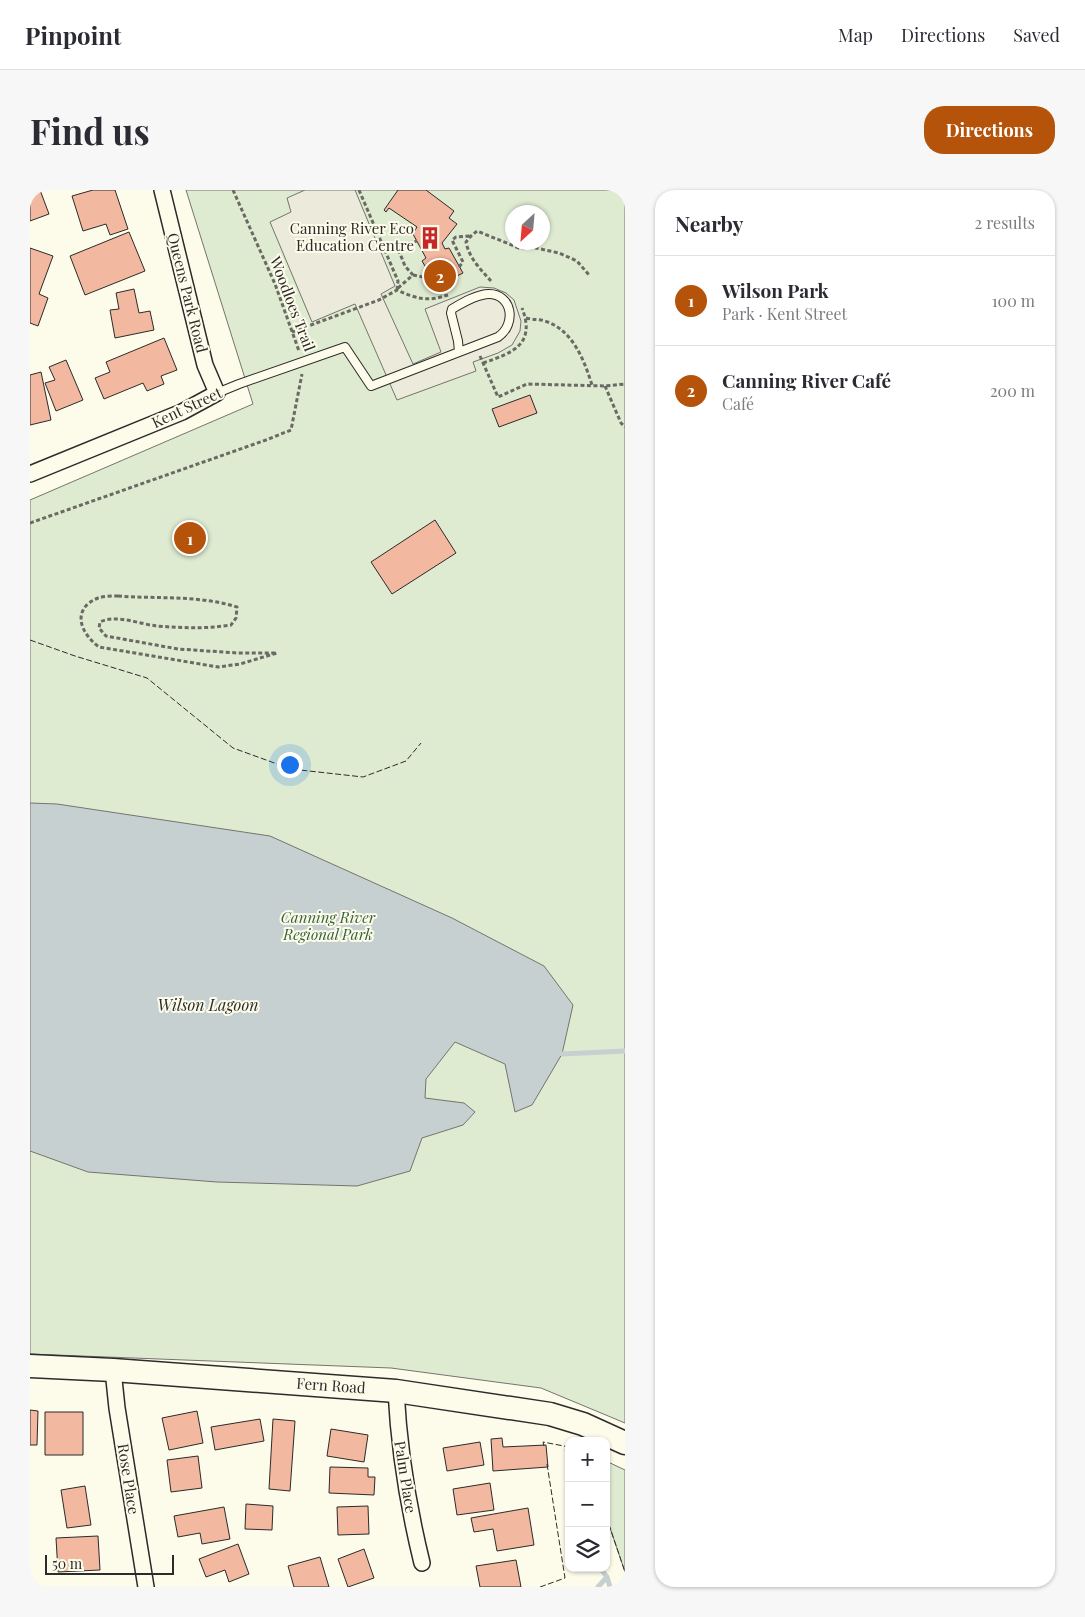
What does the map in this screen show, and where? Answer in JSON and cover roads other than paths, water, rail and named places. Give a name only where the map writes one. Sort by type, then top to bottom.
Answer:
[{"type":"street","name":"Queens Park Road","points":[[162,190],[205,365],[217,394]]},
{"type":"street","name":"Kent Street","points":[[30,474],[182,412],[217,394]]},
{"type":"street","name":"Fern Road","points":[[30,1366],[114,1370],[396,1391],[550,1414],[583,1424],[625,1443]]},
{"type":"street","name":"Rose Place","points":[[114,1370],[117,1408],[146,1587]]},
{"type":"street","name":"Palm Place","points":[[396,1391],[398,1433],[414,1531],[422,1563]]},
{"type":"lane","points":[[489,294],[503,300],[510,311],[507,330],[498,337],[459,352],[451,313],[452,309],[478,296],[489,294]]},
{"type":"lane","name":"Kent Street","points":[[217,394],[239,384],[345,347],[371,386],[459,352]]},
{"type":"water","name":"Wilson Lagoon","points":[[30,803],[57,804],[270,836],[452,918],[544,966],[573,1005],[562,1054],[532,1105],[515,1112],[505,1064],[455,1042],[426,1079],[425,1098],[464,1103],[475,1112],[463,1125],[422,1138],[410,1171],[357,1186],[217,1182],[88,1172],[30,1151]]},
{"type":"waterway","points":[[562,1054],[625,1051]]},
{"type":"waterway","points":[[603,1572],[610,1587]]},
{"type":"waterway","points":[[598,1587],[607,1577]]},
{"type":"place","name":"Canning River Eco Education Centre","points":[[430,238]]},
{"type":"place","name":"Canning River Café","points":[[440,276]]},
{"type":"place","name":"Wilson Park","points":[[190,538]]},
{"type":"park label","name":"Canning River Regional Park","points":[[328,926]]}]
